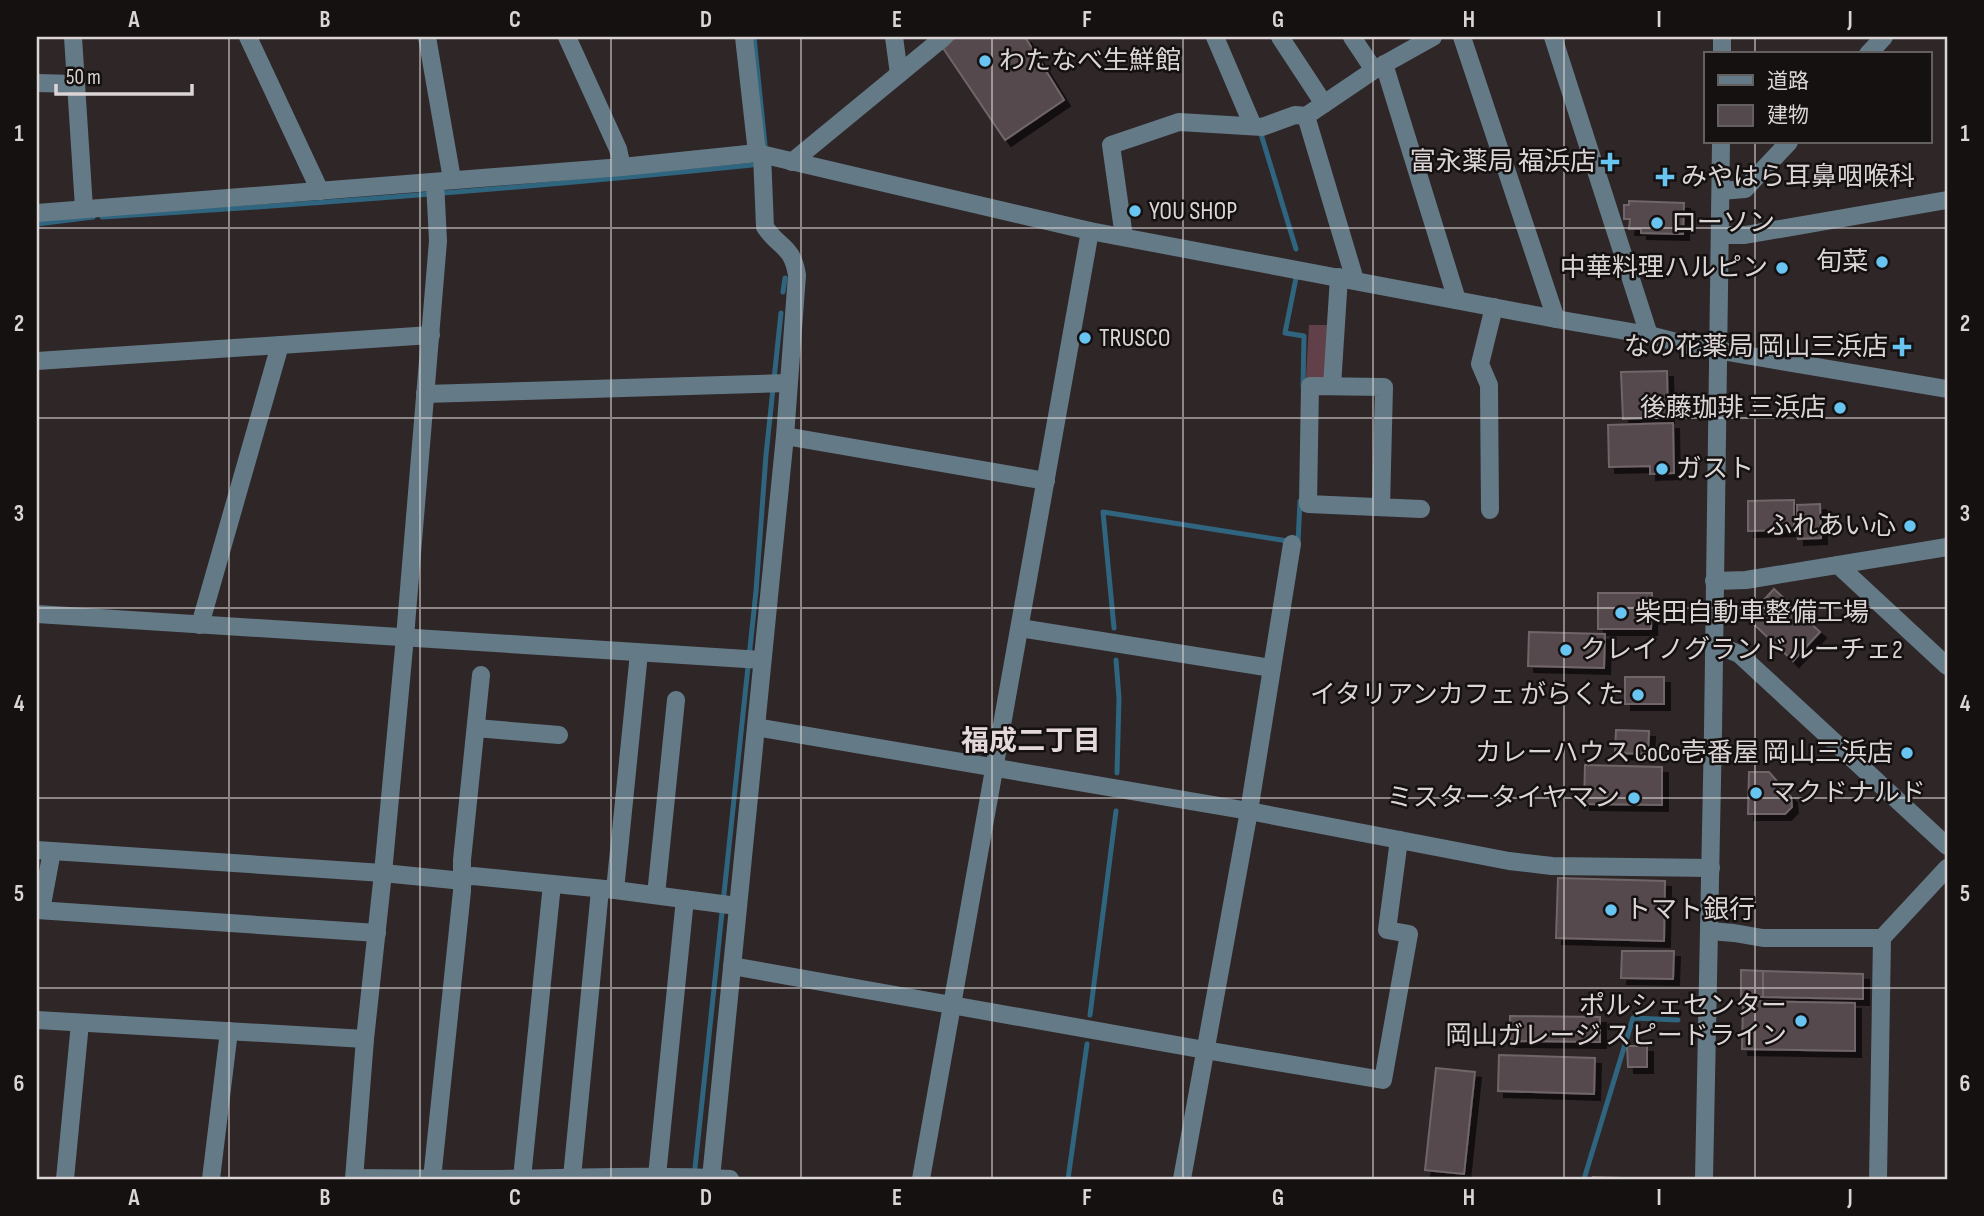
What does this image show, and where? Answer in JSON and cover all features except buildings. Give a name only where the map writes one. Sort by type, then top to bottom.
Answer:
[{"type":"street","points":[[73,37],[84,208]]},
{"type":"street","points":[[248,37],[320,191]]},
{"type":"street","points":[[427,37],[440,187],[439,241],[354,1178],[657,1176],[730,1179]]},
{"type":"street","points":[[567,37],[618,149],[622,167]]},
{"type":"street","points":[[705,1178],[732,966],[728,904],[756,727],[753,659],[785,436],[779,383],[797,275],[790,253],[765,228],[760,153],[744,37]]},
{"type":"street","points":[[894,37],[899,74]]},
{"type":"street","points":[[792,162],[944,37]]},
{"type":"street","points":[[1215,37],[1252,126]]},
{"type":"street","points":[[1280,37],[1324,104]]},
{"type":"street","points":[[1352,37],[1379,67],[1457,300]]},
{"type":"street","points":[[1124,237],[1111,145],[1179,122],[1262,127],[1294,115],[1306,116],[1379,67],[1433,37]]},
{"type":"street","points":[[1462,37],[1556,319]]},
{"type":"street","points":[[1553,37],[1649,335]]},
{"type":"street","points":[[1870,52],[1884,37]]},
{"type":"street","points":[[37,83],[76,84]]},
{"type":"street","points":[[1306,116],[1347,279],[1332,386]]},
{"type":"street","points":[[1704,1179],[1715,644],[1721,144]]},
{"type":"street","points":[[1721,191],[1745,189],[1787,144]]},
{"type":"street","points":[[37,213],[320,191],[440,187],[760,153],[1090,231],[1649,335],[1692,346],[1947,389]]},
{"type":"street","points":[[1721,235],[1745,235],[1947,200]]},
{"type":"street","points":[[921,1179],[1090,231]]},
{"type":"street","points":[[1490,510],[1489,385],[1480,365],[1494,307]]},
{"type":"street","points":[[37,362],[430,335]]},
{"type":"street","points":[[200,625],[280,345]]},
{"type":"street","points":[[425,394],[779,383]]},
{"type":"street","points":[[1381,507],[1384,387],[1310,386],[1308,504],[1421,509]]},
{"type":"street","points":[[785,436],[1046,481]]},
{"type":"street","points":[[1182,1179],[1249,811],[1293,544]]},
{"type":"street","points":[[1714,581],[1746,580],[1947,547]]},
{"type":"street","points":[[1839,565],[1947,666]]},
{"type":"street","points":[[37,614],[753,659]]},
{"type":"street","points":[[1020,628],[1272,668]]},
{"type":"street","points":[[1715,644],[1739,654],[1947,846]]},
{"type":"street","points":[[572,1177],[639,653]]},
{"type":"street","points":[[432,1179],[481,675]]},
{"type":"street","points":[[656,895],[676,700]]},
{"type":"street","points":[[756,727],[1249,811],[1509,860],[1552,866],[1711,868]]},
{"type":"street","points":[[476,728],[559,735]]},
{"type":"street","points":[[732,966],[1205,1051],[1383,1080],[1409,934],[1387,930],[1399,840]]},
{"type":"street","points":[[377,933],[39,910],[44,851],[453,880],[474,876],[728,904]]},
{"type":"street","points":[[1878,1179],[1882,938],[1947,868]]},
{"type":"street","points":[[522,1178],[552,884]]},
{"type":"street","points":[[657,1176],[685,899]]},
{"type":"street","points":[[1710,931],[1763,938],[1882,938]]},
{"type":"street","points":[[37,1020],[365,1039]]},
{"type":"street","points":[[65,1179],[80,1023]]},
{"type":"street","points":[[211,1179],[229,1031]]},
{"type":"shaded area","points":[[1309,325],[1330,325],[1328,379],[1306,378]]},
{"type":"waterway","points":[[754,37],[765,145]]},
{"type":"waterway","points":[[1261,134],[1296,249]]},
{"type":"waterway","points":[[102,217],[590,181],[752,165]]},
{"type":"waterway","points":[[37,224],[93,217]]},
{"type":"waterway","points":[[783,292],[785,278]]},
{"type":"waterway","points":[[1296,278],[1285,333],[1304,336],[1303,386]]},
{"type":"waterway","points":[[695,1168],[756,591],[766,455],[781,313]]},
{"type":"waterway","points":[[1298,543],[1300,501]]},
{"type":"waterway","points":[[1114,628],[1103,512],[1288,541]]},
{"type":"waterway","points":[[1116,660],[1119,698],[1117,773]]},
{"type":"waterway","points":[[1090,1015],[1116,811]]},
{"type":"waterway","points":[[1584,1179],[1633,1018],[1678,1020]]},
{"type":"waterway","points":[[1068,1179],[1087,1044]]},
{"type":"place","name":"わたなべ生鮮館","points":[[985,61]]},
{"type":"place","name":"富永薬局 福浜店","points":[[1610,162]]},
{"type":"place","name":"みやはら耳鼻咽喉科","points":[[1665,177]]},
{"type":"place","name":"YOU SHOP","points":[[1135,211]]},
{"type":"place","name":"ローソン","points":[[1657,223]]},
{"type":"place","name":"旬菜","points":[[1882,262]]},
{"type":"place","name":"中華料理ハルピン","points":[[1782,268]]},
{"type":"place","name":"TRUSCO","points":[[1085,338]]},
{"type":"place","name":"なの花薬局 岡山三浜店","points":[[1902,347]]},
{"type":"place","name":"後藤珈琲 三浜店","points":[[1840,408]]},
{"type":"place","name":"ガスト","points":[[1662,469]]},
{"type":"place","name":"ふれあい心","points":[[1910,526]]},
{"type":"place","name":"柴田自動車整備工場","points":[[1621,613]]},
{"type":"place","name":"クレイノグランドルーチェ2","points":[[1566,650]]},
{"type":"place","name":"イタリアンカフェ がらくた","points":[[1638,695]]},
{"type":"place","name":"カレーハウス CoCo壱番屋 岡山三浜店","points":[[1907,753]]},
{"type":"place","name":"マクドナルド","points":[[1756,793]]},
{"type":"place","name":"ミスタータイヤマン","points":[[1634,798]]},
{"type":"place","name":"トマト銀行","points":[[1611,910]]},
{"type":"place","name":"ポルシェセンター 岡山ガレージ スピードライン","points":[[1801,1021]]},
{"type":"district","name":"福成二丁目","points":[[1031,741]]}]
